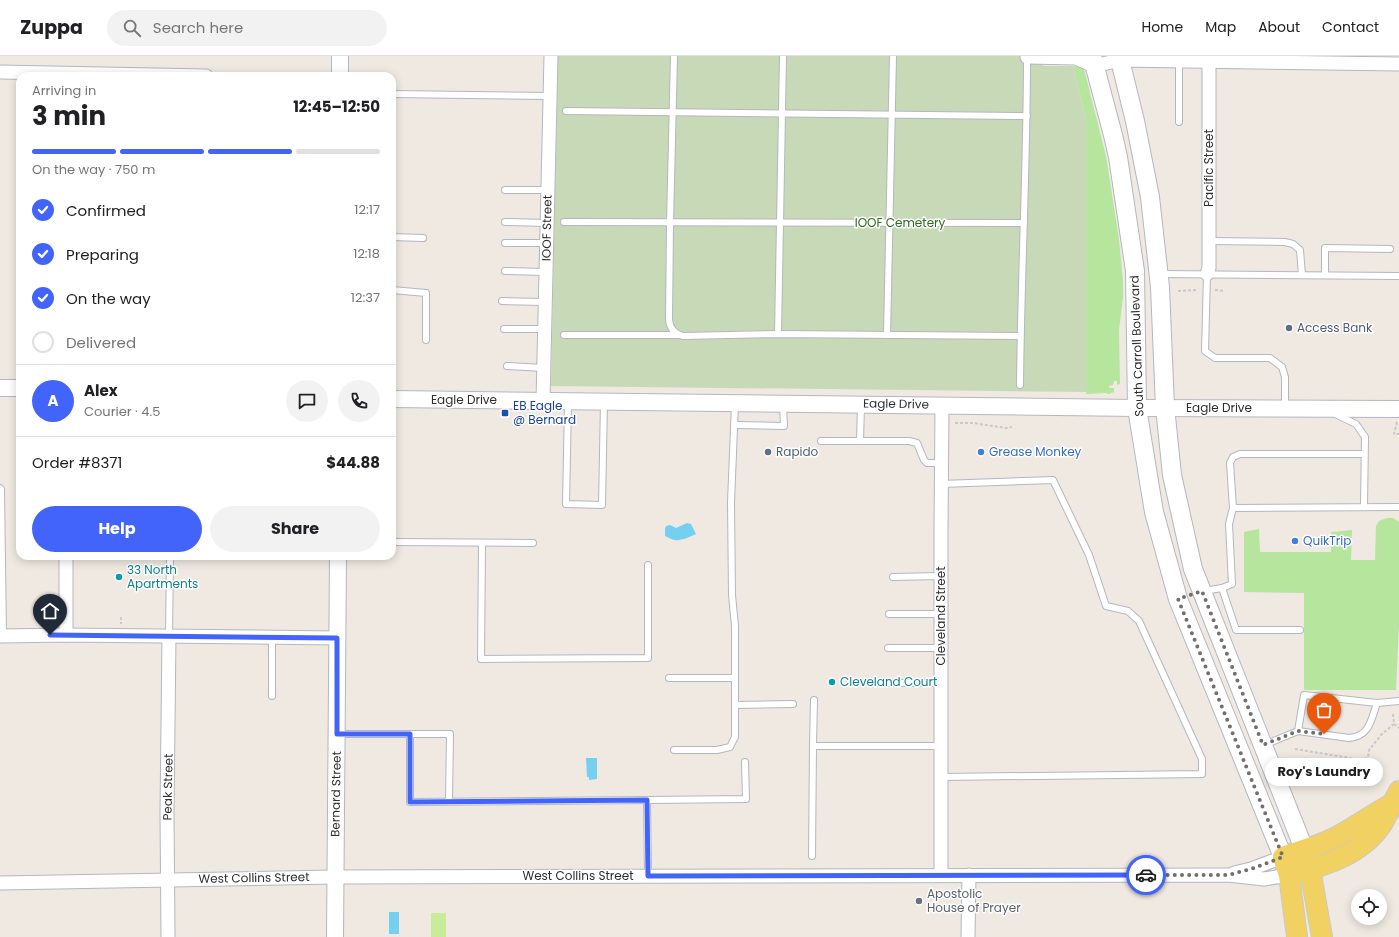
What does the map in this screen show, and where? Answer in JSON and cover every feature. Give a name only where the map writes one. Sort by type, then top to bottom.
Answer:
[{"type":"main road","name":"South Carroll Boulevard","points":[[1119,58],[1135,121],[1150,197],[1158,274],[1165,407],[1172,475],[1193,569],[1304,849]]},
{"type":"main road","name":"South Carroll Boulevard","points":[[1093,61],[1118,157],[1135,271],[1137,408],[1154,512],[1178,599],[1286,866]]},
{"type":"main road","points":[[1178,599],[1202,591]]},
{"type":"main road","points":[[1286,866],[1304,849],[1330,840],[1397,801]]},
{"type":"main road","points":[[1286,866],[1310,869],[1350,854],[1365,843],[1382,824],[1397,801]]},
{"type":"main road","points":[[1304,849],[1310,869],[1322,937]]},
{"type":"main road","points":[[1286,866],[1297,937]]},
{"type":"street","points":[[340,56],[340,72]]},
{"type":"street","name":"IOOF Street","points":[[543,401],[551,56]]},
{"type":"street","points":[[1027,57],[1076,58],[1093,61],[1119,58],[1179,60],[1311,59],[1399,64]]},
{"type":"street","name":"Pacific Street","points":[[1207,274],[1209,268],[1209,60]]},
{"type":"street","points":[[0,72],[16,72]]},
{"type":"street","points":[[0,388],[16,388]]},
{"type":"street","name":"Eagle Drive","points":[[396,399],[1137,408],[1322,408],[1398,415]]},
{"type":"street","name":"Cleveland Street","points":[[941,875],[942,406]]},
{"type":"street","points":[[66,560],[66,635]]},
{"type":"street","name":"Bernard Street","points":[[335,937],[338,560]]},
{"type":"street","points":[[1,636],[66,635],[337,638]]},
{"type":"street","name":"Peak Street","points":[[168,937],[169,636]]},
{"type":"street","name":"West Collins Street","points":[[1228,875],[1251,869],[1286,866]]},
{"type":"street","name":"West Collins Street","points":[[0,883],[335,877],[941,875],[1228,875],[1264,879],[1286,866]]},
{"type":"street","points":[[968,937],[969,875]]},
{"type":"lane","points":[[674,56],[669,320],[674,331],[680,335]]},
{"type":"lane","points":[[778,334],[783,56]]},
{"type":"lane","points":[[887,335],[893,56]]},
{"type":"lane","points":[[1020,385],[1020,336],[1027,116],[1027,57]]},
{"type":"lane","points":[[1179,60],[1179,122]]},
{"type":"lane","points":[[396,94],[550,96]]},
{"type":"lane","points":[[566,111],[1027,116]]},
{"type":"lane","points":[[505,190],[548,190]]},
{"type":"lane","points":[[505,222],[547,223]]},
{"type":"lane","points":[[564,222],[1024,223]]},
{"type":"lane","points":[[396,237],[423,238]]},
{"type":"lane","points":[[1209,241],[1285,242],[1293,244],[1300,250],[1302,275]]},
{"type":"lane","points":[[505,243],[547,243]]},
{"type":"lane","points":[[1325,275],[1325,248],[1390,249]]},
{"type":"lane","points":[[505,271],[546,272]]},
{"type":"lane","points":[[1158,274],[1399,276]]},
{"type":"lane","points":[[1207,274],[1205,351],[1215,358],[1270,358],[1282,367],[1285,377],[1285,408]]},
{"type":"lane","points":[[396,290],[426,293],[426,340]]},
{"type":"lane","points":[[502,301],[545,302]]},
{"type":"lane","points":[[504,329],[545,329]]},
{"type":"lane","points":[[564,335],[778,334],[1020,336]]},
{"type":"lane","points":[[507,366],[544,368]]},
{"type":"lane","points":[[568,401],[566,504],[602,505],[604,401]]},
{"type":"lane","points":[[674,750],[717,750],[730,747],[735,737],[735,626],[732,595],[731,510],[735,402]]},
{"type":"lane","points":[[734,425],[784,426],[782,403]]},
{"type":"lane","points":[[860,441],[861,404]]},
{"type":"lane","points":[[1322,408],[1356,424],[1365,437],[1364,506]]},
{"type":"lane","points":[[821,441],[909,441],[917,443],[924,460],[927,463],[942,463]]},
{"type":"lane","points":[[1202,591],[1222,588],[1232,584],[1229,524],[1233,508],[1230,463],[1233,457],[1240,454],[1364,454]]},
{"type":"lane","points":[[941,778],[1202,774],[1202,759],[1139,621],[1128,611],[1106,606],[1089,555],[1053,480],[942,484]]},
{"type":"lane","points":[[0,488],[1,636]]},
{"type":"lane","points":[[1233,508],[1364,506],[1399,507]]},
{"type":"lane","points":[[396,542],[533,543]]},
{"type":"lane","points":[[482,543],[481,659],[648,658],[648,564]]},
{"type":"lane","points":[[169,636],[170,560]]},
{"type":"lane","points":[[893,577],[941,576]]},
{"type":"lane","points":[[1222,588],[1236,630],[1300,630]]},
{"type":"lane","points":[[888,614],[941,614]]},
{"type":"lane","points":[[272,638],[272,696]]},
{"type":"lane","points":[[888,648],[941,648]]},
{"type":"lane","points":[[669,678],[735,678]]},
{"type":"lane","points":[[872,683],[941,683]]},
{"type":"lane","points":[[1298,731],[1304,695],[1377,703],[1399,701]]},
{"type":"lane","points":[[812,856],[814,700]]},
{"type":"lane","points":[[1263,745],[1298,731],[1349,738],[1357,737],[1364,733],[1369,726],[1377,703]]},
{"type":"lane","points":[[735,705],[793,704]]},
{"type":"lane","points":[[337,734],[450,734],[449,801]]},
{"type":"lane","points":[[410,734],[410,802],[746,799],[745,762]]},
{"type":"lane","points":[[813,746],[941,746]]},
{"type":"lane","points":[[647,800],[648,876]]},
{"type":"path","points":[[1178,291],[1198,290]]},
{"type":"path","points":[[1214,290],[1225,291]]},
{"type":"path","points":[[1398,415],[1394,434],[1399,434]]},
{"type":"path","points":[[954,423],[973,423],[1006,428],[1012,427]]},
{"type":"path","points":[[121,617],[121,624]]},
{"type":"path","points":[[1393,714],[1394,724],[1399,728]]},
{"type":"path","points":[[1295,749],[1362,760],[1368,757],[1369,750],[1381,735],[1394,724]]},
{"type":"green space","name":"IOOF Cemetery","points":[[558,56],[1044,56],[1043,66],[1073,66],[1087,122],[1087,392],[551,386]]},
{"type":"green space","points":[[1073,66],[1084,69],[1106,156],[1119,239],[1123,281],[1123,297],[1119,330],[1120,384],[1117,385],[1117,381],[1114,381],[1113,385],[1109,386],[1109,388],[1114,388],[1114,392],[1109,394],[1085,394],[1087,392],[1087,122]]},
{"type":"green space","points":[[1387,518],[1393,518],[1399,522],[1399,624],[1396,690],[1304,690],[1304,593],[1244,592],[1244,532],[1259,529],[1260,552],[1331,552],[1331,532],[1352,530],[1351,560],[1375,560],[1376,526],[1379,521]]},
{"type":"green space","points":[[431,913],[446,913],[446,937],[431,937]]},
{"type":"water","points":[[687,523],[691,524],[696,534],[677,540],[673,540],[665,536],[666,526],[670,525],[676,528]]},
{"type":"water","points":[[586,758],[597,758],[597,779],[589,780],[589,777],[587,777]]},
{"type":"water","points":[[389,912],[399,912],[399,934],[389,934]]},
{"type":"way so far","points":[[1146,875],[1228,875],[1251,869],[1283,857],[1178,599],[1202,591],[1263,745],[1298,731],[1324,734]]},
{"type":"place","name":"Access Bank","points":[[1289,328]]},
{"type":"place","name":"EB Eagle @ Bernard","points":[[505,413]]},
{"type":"place","name":"Rapido","points":[[768,452]]},
{"type":"place","name":"Grease Monkey","points":[[981,452]]},
{"type":"place","name":"QuikTrip","points":[[1295,541]]},
{"type":"place","name":"33 North Apartments","points":[[119,577]]},
{"type":"place","name":"Cleveland Court","points":[[832,682]]},
{"type":"place","name":"Roy's Laundry","points":[[1324,734]]},
{"type":"place","name":"Apostolic House of Prayer","points":[[919,901]]},
{"type":"route","points":[[50,635],[337,638],[337,734],[410,734],[410,802],[647,800],[648,876],[1146,875]]}]
